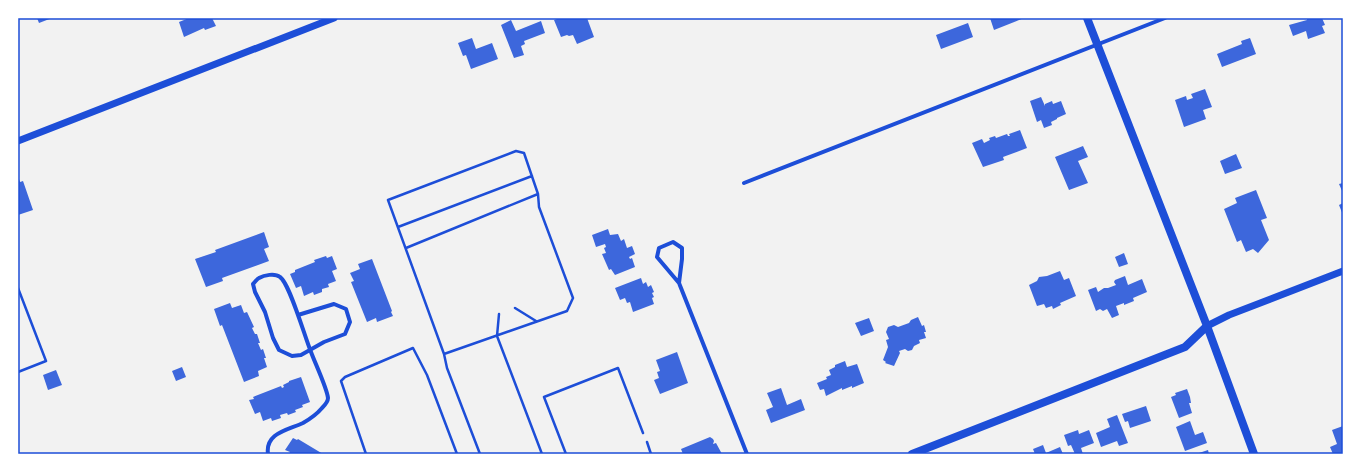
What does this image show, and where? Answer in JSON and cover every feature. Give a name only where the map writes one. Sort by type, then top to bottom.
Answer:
[{"type":"main road","points":[[1087,18],[1207,326],[1254,454]]},
{"type":"main road","points":[[912,454],[1185,346],[1207,326]]},
{"type":"street","points":[[18,141],[334,18]]},
{"type":"street","points":[[744,183],[1165,18]]},
{"type":"street","points":[[679,282],[682,248],[673,242],[659,248],[657,257],[679,282],[747,454]]},
{"type":"street","points":[[1207,326],[1229,315],[1343,271]]},
{"type":"street","points":[[268,454],[269,441],[276,434],[304,423],[319,412],[328,398],[310,351],[298,315],[284,281],[279,276],[272,274],[259,278],[253,284],[255,292],[265,312],[278,350],[292,356],[301,355],[310,351],[324,342],[345,334],[350,322],[346,309],[334,304],[298,315]]},
{"type":"lane","points":[[444,354],[567,311],[573,298],[539,207],[538,194],[524,153],[516,151],[509,153],[388,200],[444,354],[447,368],[480,454]]},
{"type":"lane","points":[[398,228],[532,176]]},
{"type":"lane","points":[[406,248],[538,194]]},
{"type":"lane","points":[[18,288],[46,361],[18,372]]},
{"type":"lane","points":[[515,308],[536,321]]},
{"type":"lane","points":[[499,314],[497,336],[542,454]]},
{"type":"lane","points":[[366,454],[341,381],[345,377],[413,348],[427,375],[457,454]]},
{"type":"lane","points":[[566,454],[544,397],[618,368],[643,433]]},
{"type":"lane","points":[[647,442],[651,454]]},
{"type":"building","points":[[37,18],[52,18],[39,23]]},
{"type":"building","points":[[189,18],[212,18],[216,26],[205,30],[204,28],[184,37],[179,22]]},
{"type":"building","points":[[560,18],[587,18],[594,37],[577,44],[573,35],[561,37],[554,20]]},
{"type":"building","points":[[990,18],[1024,18],[994,30]]},
{"type":"building","points":[[1307,18],[1322,18],[1325,25],[1322,26],[1325,33],[1308,39],[1306,31],[1293,36],[1289,25],[1307,20]]},
{"type":"building","points":[[511,20],[516,31],[541,21],[545,33],[524,41],[525,44],[521,46],[524,55],[514,58],[501,25]]},
{"type":"building","points":[[968,23],[973,37],[941,49],[936,35]]},
{"type":"building","points":[[472,38],[476,49],[492,43],[498,59],[471,69],[466,55],[463,56],[458,43]]},
{"type":"building","points":[[1250,38],[1256,54],[1222,67],[1217,54],[1242,44],[1241,41]]},
{"type":"building","points":[[1205,89],[1212,107],[1203,110],[1206,119],[1184,127],[1175,100],[1186,96],[1187,100],[1193,98],[1191,94]]},
{"type":"building","points":[[1041,97],[1045,106],[1045,104],[1052,101],[1053,104],[1061,101],[1066,114],[1051,122],[1052,125],[1044,128],[1041,120],[1037,122],[1030,101]]},
{"type":"building","points":[[1020,130],[1027,148],[1003,157],[1004,160],[983,167],[972,143],[982,139],[984,143],[990,140],[989,138],[995,136],[996,138],[1007,134],[1010,136],[1009,134]]},
{"type":"building","points":[[1083,146],[1088,157],[1078,161],[1088,183],[1069,190],[1055,157]]},
{"type":"building","points":[[1236,154],[1242,168],[1225,174],[1220,161]]},
{"type":"building","points":[[18,176],[20,182],[23,181],[33,210],[18,215]]},
{"type":"building","points":[[1343,183],[1343,193],[1339,184]]},
{"type":"building","points":[[1256,190],[1267,218],[1261,220],[1269,240],[1258,253],[1253,249],[1246,252],[1241,240],[1237,242],[1224,209],[1237,203],[1235,198]]},
{"type":"building","points":[[1343,203],[1343,215],[1339,205]]},
{"type":"building","points":[[608,229],[610,235],[618,234],[621,241],[624,239],[627,248],[632,246],[635,254],[629,257],[630,259],[632,258],[635,267],[615,275],[611,269],[609,270],[602,254],[606,253],[604,248],[606,247],[605,244],[596,247],[592,235]]},
{"type":"building","points":[[264,232],[269,247],[264,249],[269,261],[222,278],[223,281],[206,287],[195,259]]},
{"type":"building","points":[[1124,253],[1128,264],[1119,267],[1115,257]]},
{"type":"building","points":[[326,256],[327,258],[332,256],[337,269],[332,271],[336,281],[328,284],[329,287],[322,289],[322,292],[314,295],[313,292],[304,296],[301,286],[296,288],[290,274],[295,272],[295,270],[315,262],[314,260]]},
{"type":"building","points":[[372,259],[393,316],[377,322],[376,318],[367,322],[351,282],[354,281],[350,273],[360,269],[358,264]]},
{"type":"building","points":[[1060,271],[1064,280],[1069,278],[1076,296],[1060,303],[1061,305],[1053,309],[1052,306],[1046,308],[1044,304],[1037,306],[1029,285],[1037,281],[1039,277],[1047,276]]},
{"type":"building","points":[[1125,276],[1128,285],[1142,279],[1147,292],[1133,298],[1134,301],[1116,306],[1119,315],[1112,318],[1107,309],[1103,311],[1100,309],[1096,311],[1088,290],[1096,287],[1098,292],[1104,288],[1116,285],[1114,282],[1115,280]]},
{"type":"building","points":[[641,278],[643,284],[646,282],[648,287],[651,285],[654,292],[652,293],[654,297],[652,298],[654,304],[633,312],[630,302],[627,303],[625,298],[620,300],[615,288]]},
{"type":"building","points":[[230,303],[232,308],[241,305],[244,313],[247,312],[254,327],[252,328],[255,334],[257,334],[260,343],[258,343],[261,350],[263,349],[266,358],[264,358],[267,367],[258,371],[259,376],[244,382],[222,325],[220,326],[214,309]]},
{"type":"building","points":[[918,317],[922,326],[924,325],[926,338],[919,340],[920,343],[914,346],[912,350],[908,351],[905,349],[899,351],[900,353],[894,366],[885,363],[886,362],[883,360],[888,347],[886,340],[889,339],[886,332],[888,327],[894,325],[898,327],[909,323],[911,320]]},
{"type":"building","points":[[869,318],[874,331],[861,336],[855,323]]},
{"type":"building","points":[[677,352],[688,383],[660,394],[654,380],[659,378],[657,372],[660,371],[656,360]]},
{"type":"building","points":[[845,361],[847,367],[857,364],[864,383],[852,388],[852,386],[842,390],[842,388],[826,396],[824,389],[820,390],[817,383],[827,379],[826,377],[831,375],[829,370],[835,367],[835,365]]},
{"type":"building","points":[[182,367],[186,377],[176,381],[172,371]]},
{"type":"building","points":[[56,370],[62,385],[48,390],[43,375]]},
{"type":"building","points":[[301,377],[310,402],[295,410],[296,412],[288,415],[287,413],[280,415],[281,418],[272,421],[271,418],[263,421],[260,412],[255,414],[249,400],[281,386],[282,388],[284,387],[283,385],[289,381]]},
{"type":"building","points":[[781,388],[787,405],[801,399],[805,410],[771,423],[766,410],[773,407],[767,393]]},
{"type":"building","points":[[1187,389],[1190,397],[1191,403],[1189,403],[1192,413],[1179,418],[1171,397],[1176,395],[1175,393]]},
{"type":"building","points":[[1146,406],[1151,421],[1130,428],[1128,421],[1125,422],[1122,414]]},
{"type":"building","points":[[1117,415],[1128,443],[1119,446],[1117,441],[1101,447],[1096,433],[1110,427],[1107,419]]},
{"type":"building","points":[[1190,421],[1195,435],[1203,432],[1207,443],[1185,451],[1176,427]]},
{"type":"building","points":[[1343,426],[1343,454],[1333,454],[1330,447],[1337,444],[1332,430]]},
{"type":"building","points":[[1078,430],[1079,434],[1089,430],[1094,443],[1081,448],[1083,454],[1075,454],[1071,445],[1068,446],[1064,435]]},
{"type":"building","points":[[710,437],[714,441],[713,444],[716,443],[722,454],[683,454],[681,449]]},
{"type":"building","points":[[293,438],[298,439],[323,454],[289,454],[290,452],[285,450]]},
{"type":"building","points":[[1043,445],[1046,453],[1060,447],[1063,454],[1035,454],[1033,449]]},
{"type":"building","points":[[1208,450],[1209,454],[1196,454]]}]
